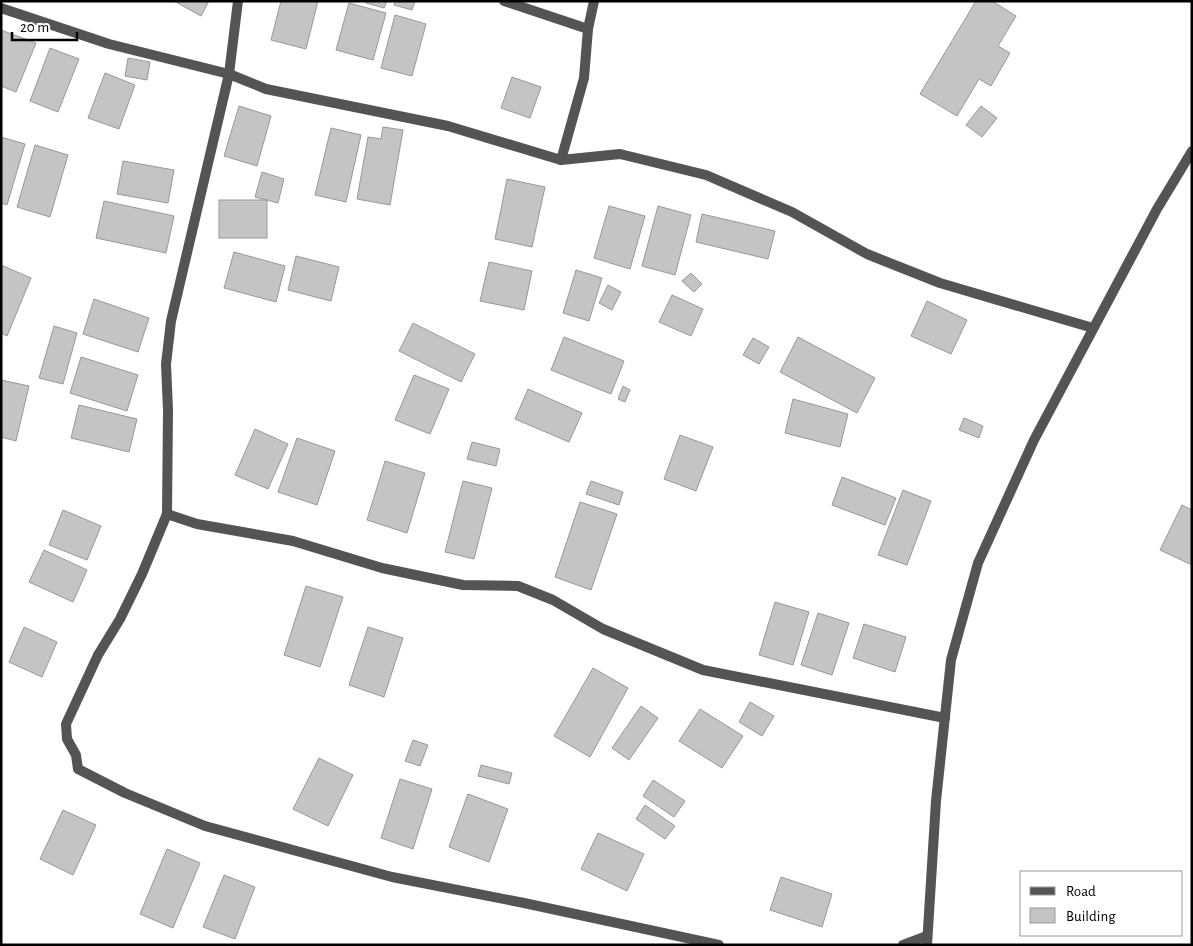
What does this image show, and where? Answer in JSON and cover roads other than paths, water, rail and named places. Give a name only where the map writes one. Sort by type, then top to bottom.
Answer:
[{"type":"street","points":[[238,1],[228,74],[171,321],[166,364],[168,410],[166,514],[142,574],[120,619],[98,655],[66,724],[67,739],[76,755],[78,769],[125,793],[206,826],[392,877],[719,945]]},
{"type":"street","points":[[504,1],[588,29]]},
{"type":"street","points":[[562,160],[584,78],[588,29],[594,1]]},
{"type":"street","points":[[1,8],[109,44],[228,74],[266,89],[448,126],[562,160],[620,154],[706,175],[792,212],[867,254],[940,283],[1093,328]]},
{"type":"street","points":[[903,945],[927,940],[936,801],[950,660],[978,563],[1034,440],[1157,209],[1192,151]]},
{"type":"street","points":[[166,514],[197,524],[293,541],[382,568],[463,585],[518,586],[553,600],[603,629],[703,670],[945,718]]}]
